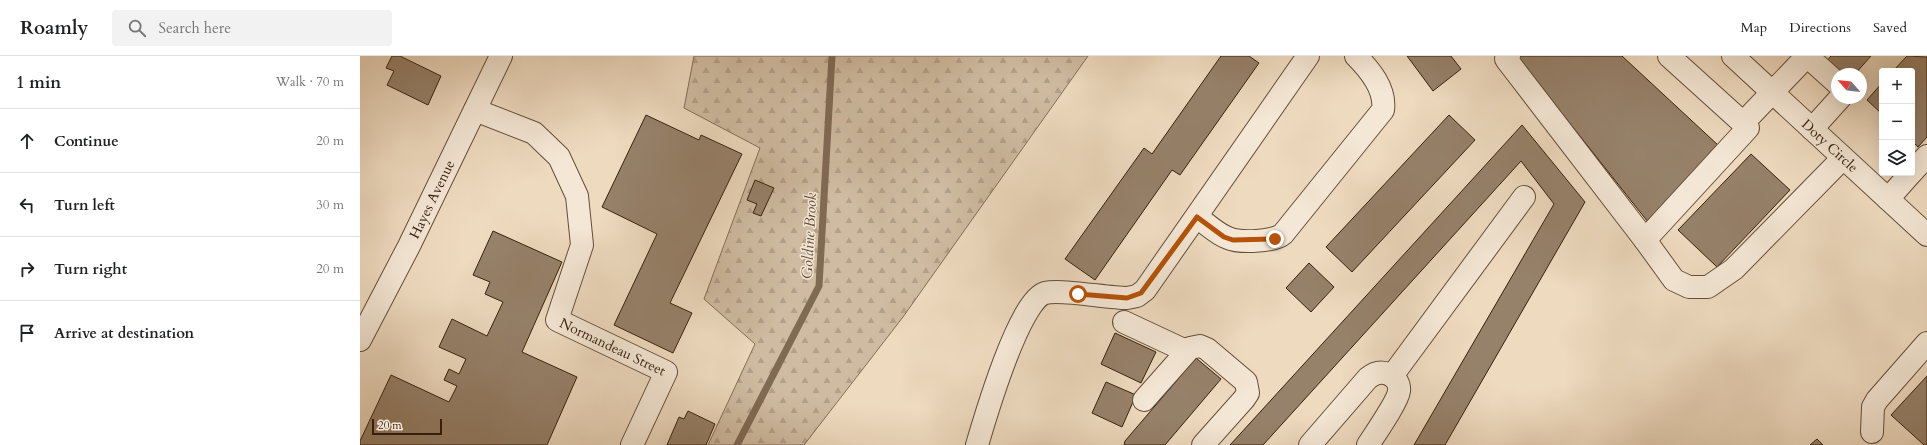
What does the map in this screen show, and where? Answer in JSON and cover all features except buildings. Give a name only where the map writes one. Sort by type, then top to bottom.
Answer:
[{"type":"street","name":"Hayes Avenue","points":[[360,340],[409,246],[501,56]]},
{"type":"street","points":[[977,445],[1001,368],[1034,301],[1043,294],[1052,293],[1127,298],[1137,296],[1145,290],[1308,56]]},
{"type":"street","points":[[1197,217],[1224,237],[1233,240],[1269,240],[1278,238],[1283,234],[1383,110],[1383,99],[1376,81],[1371,72],[1356,56]]},
{"type":"street","points":[[1509,56],[1506,59],[1674,280],[1689,286],[1708,287],[1734,269],[1843,158]]},
{"type":"street","points":[[1645,240],[1748,128],[1669,56]]},
{"type":"street","name":"Doty Circle","points":[[1733,56],[1927,235]]},
{"type":"street","points":[[1743,123],[1807,56],[1831,78]]},
{"type":"street","points":[[1812,129],[1835,104]]},
{"type":"street","name":"Normandeau Street","points":[[475,110],[534,134],[559,157],[577,196],[582,245],[557,320],[666,372],[632,445]]},
{"type":"street","points":[[1915,170],[1927,156]]},
{"type":"street","points":[[1888,198],[1909,176]]},
{"type":"street","points":[[1392,376],[1524,197]]},
{"type":"street","points":[[1124,322],[1186,351]]},
{"type":"street","points":[[1872,432],[1873,407],[1877,400],[1927,343]]},
{"type":"street","points":[[1144,400],[1186,351],[1197,345],[1204,347],[1246,382],[1248,389],[1244,399],[1203,445]]},
{"type":"street","points":[[1310,445],[1372,375],[1380,372],[1392,376],[1399,386],[1398,395],[1368,445]]},
{"type":"green space","points":[[694,56],[1088,56],[903,317],[804,445],[708,445],[755,344],[704,299],[760,148],[684,108]]},
{"type":"waterway","name":"Goldine Brook","points":[[737,445],[819,286],[832,56]]},
{"type":"route","points":[[1078,294],[1127,298],[1137,296],[1145,290],[1197,217],[1224,237],[1233,240],[1275,239]]}]
